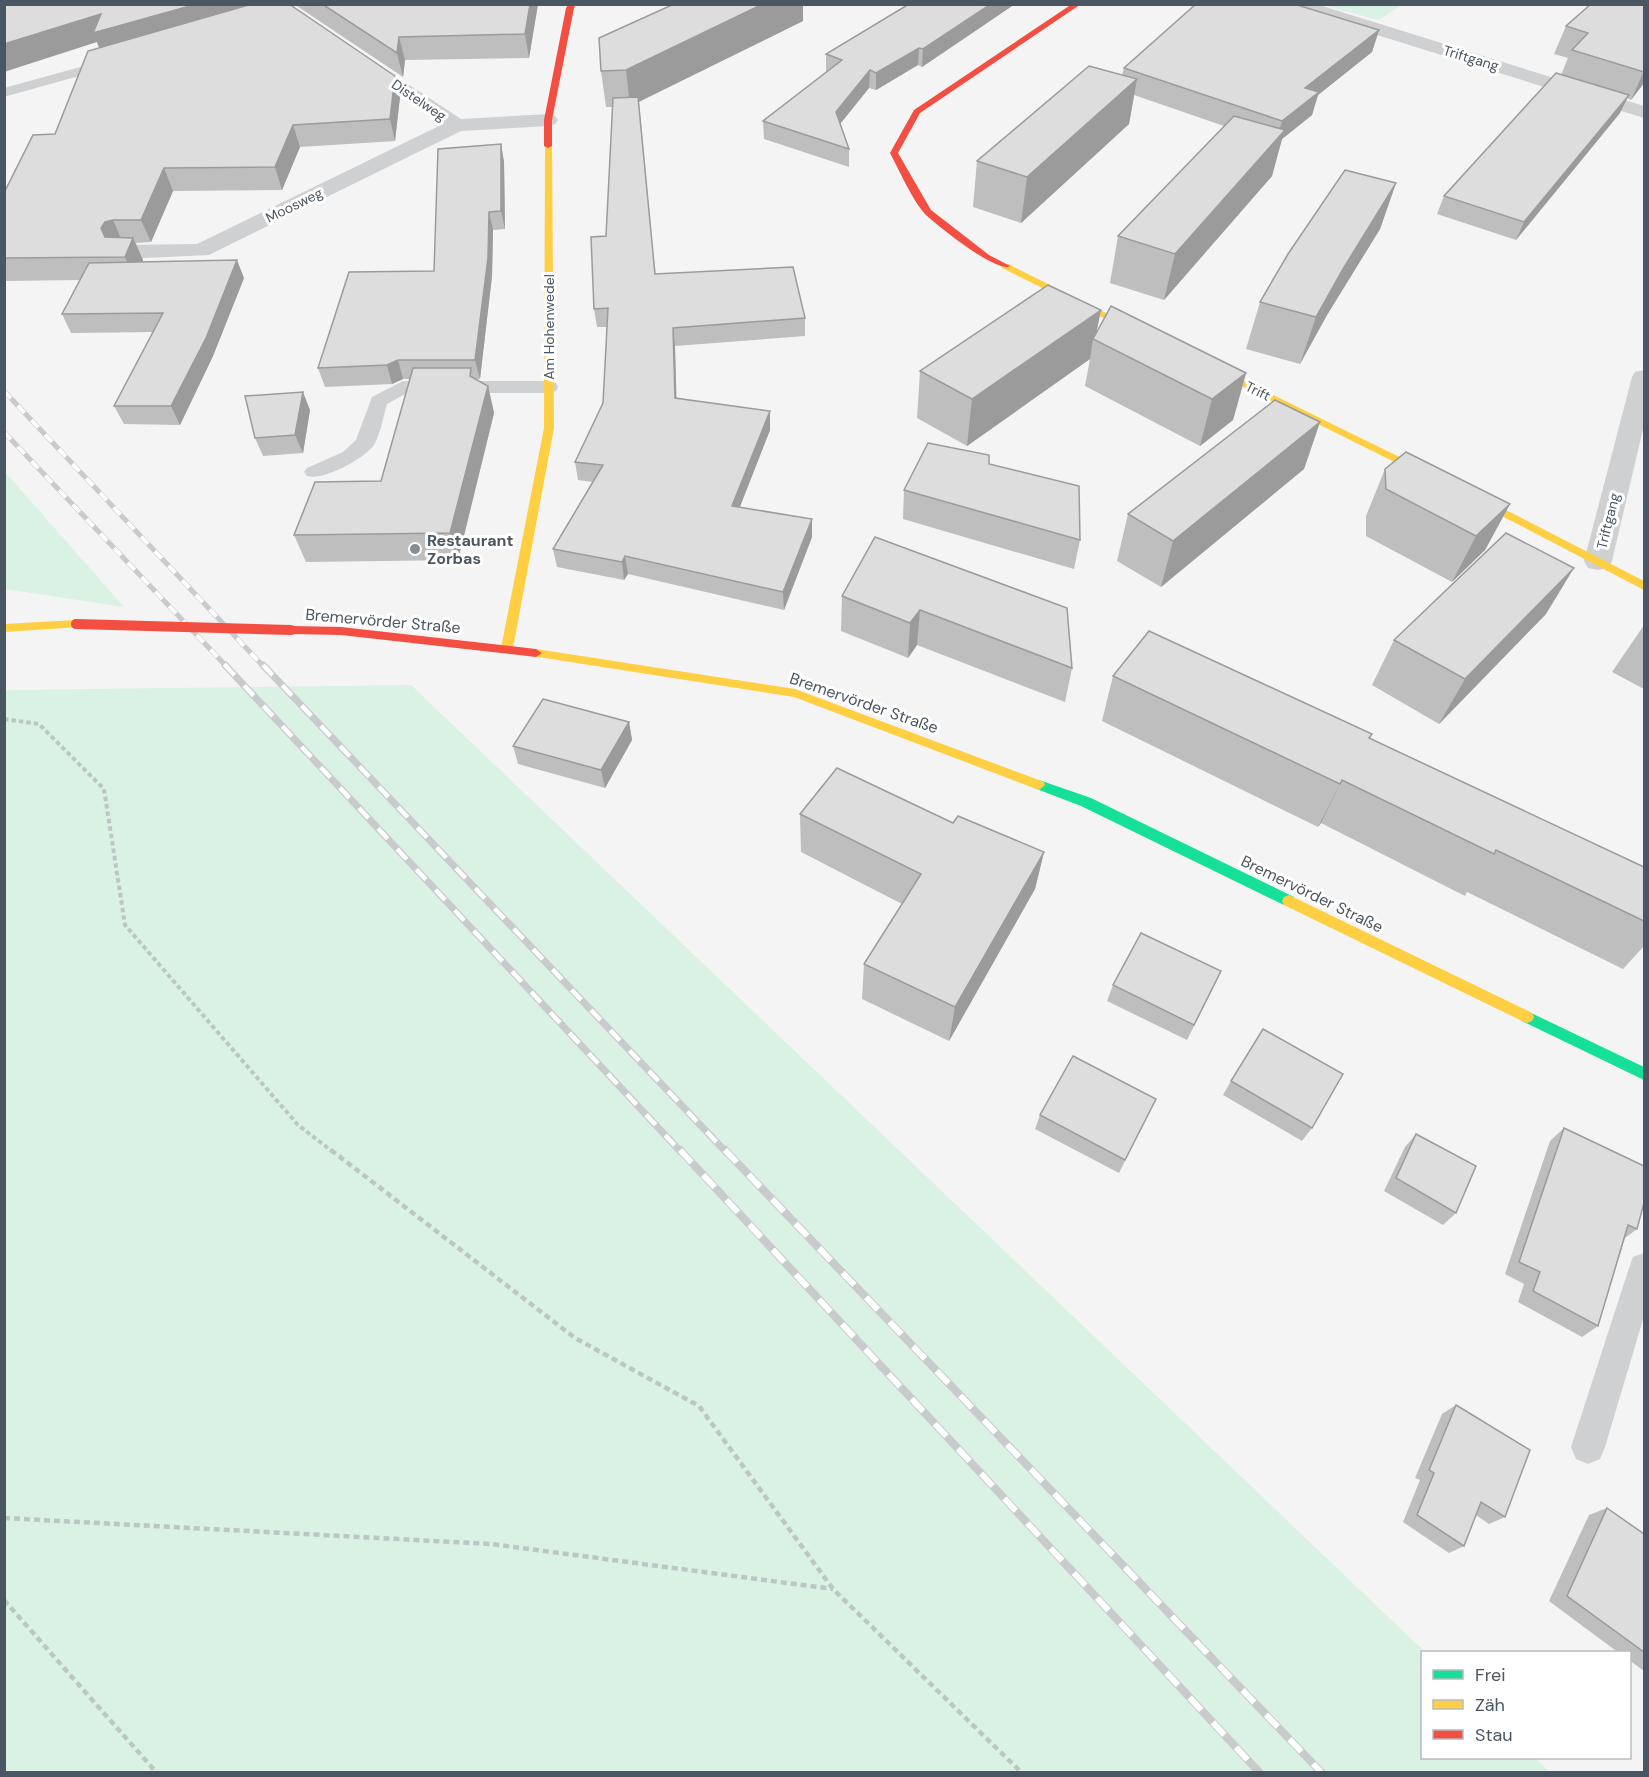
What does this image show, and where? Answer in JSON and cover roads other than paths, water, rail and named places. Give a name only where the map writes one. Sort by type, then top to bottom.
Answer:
[{"type":"street","name":"Am Hohenwedel","points":[[507,648],[549,428],[548,120],[570,8],[573,4]]},
{"type":"street","points":[[1078,4],[917,112],[894,153],[928,212],[986,257],[1156,341]]},
{"type":"street","name":"Triftgang","points":[[1296,4],[1644,112]]},
{"type":"street","name":"Distelweg","points":[[343,49],[457,125],[548,120]]},
{"type":"street","name":"Moosweg","points":[[124,252],[201,250],[457,125]]},
{"type":"street","name":"Trift","points":[[1188,356],[1475,498],[1644,586]]},
{"type":"street","name":"Triftgang","points":[[1598,561],[1644,377]]},
{"type":"street","name":"Bremervörder Straße","points":[[4,628],[76,624],[341,632],[507,648],[795,693],[1086,802],[1644,1074]]},
{"type":"lane","points":[[4,93],[129,57]]},
{"type":"lane","points":[[314,472],[350,456],[365,443],[380,401],[403,387],[549,387]]},
{"type":"lane","points":[[1588,1447],[1644,1268]]},
{"type":"railway","points":[[4,391],[264,667]]},
{"type":"railway","points":[[4,432],[227,667]]},
{"type":"railway","points":[[225,665],[681,1152]]},
{"type":"railway","points":[[263,665],[726,1152]]},
{"type":"railway","points":[[680,1150],[1259,1772]]},
{"type":"railway","points":[[725,1150],[1321,1772]]},
{"type":"place","name":"Restaurant Zorbas","points":[[415,549]]}]
